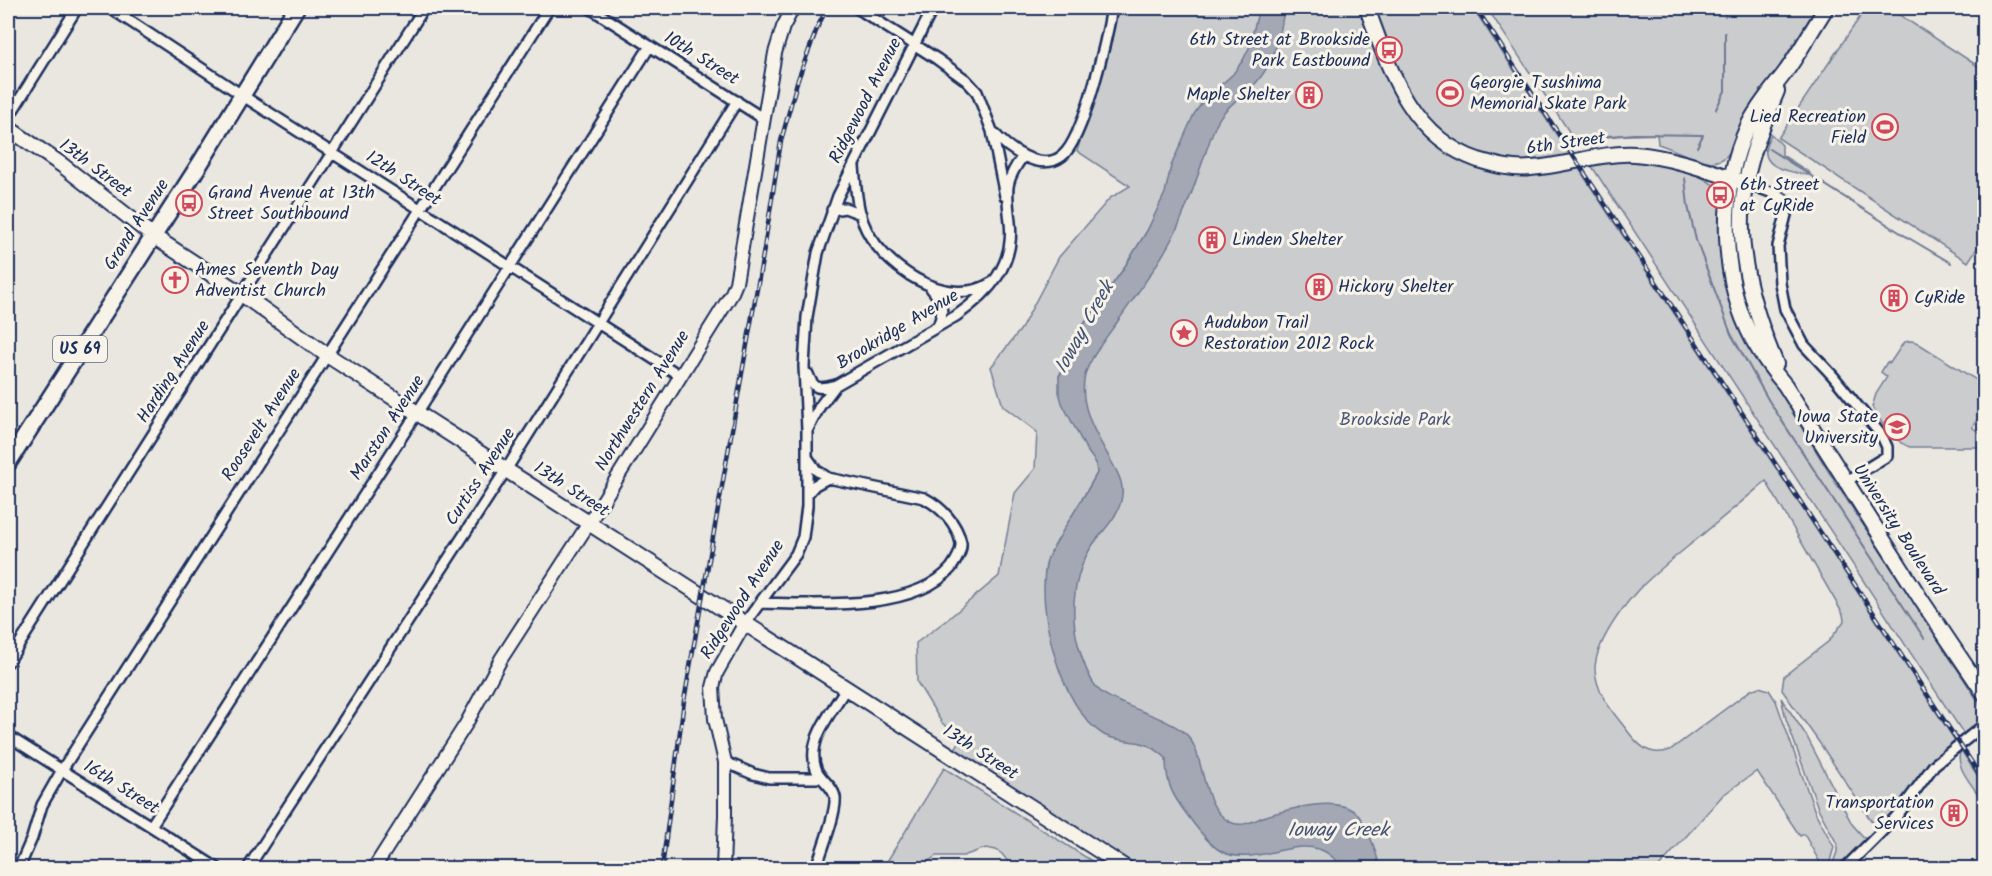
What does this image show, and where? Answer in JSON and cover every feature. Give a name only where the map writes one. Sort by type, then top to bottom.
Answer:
[{"type":"main road","name":"Grand Avenue","points":[[8,463],[296,8]]},
{"type":"main road","name":"6th Street","points":[[1367,8],[1396,83],[1413,112],[1440,139],[1469,156],[1500,166],[1530,169],[1597,157],[1634,154],[1677,161],[1745,183]]},
{"type":"main road","name":"University Boulevard","points":[[1826,8],[1748,126],[1732,178],[1729,202],[1729,253],[1738,299],[1753,340],[1785,385],[1845,482],[1984,693]]},
{"type":"main road","name":"University Boulevard","points":[[1785,385],[1758,318],[1746,268],[1742,230],[1745,183],[1760,133],[1787,70]]},
{"type":"main road","name":"13th Street","points":[[8,128],[62,165],[153,236],[243,295],[327,355],[1126,868]]},
{"type":"main road","points":[[1693,166],[1718,184],[1729,202]]},
{"type":"street","points":[[8,118],[77,8]]},
{"type":"street","name":"12th Street","points":[[110,8],[679,375]]},
{"type":"street","name":"Harding Avenue","points":[[8,662],[424,8]]},
{"type":"street","name":"Roosevelt Avenue","points":[[19,868],[42,806],[62,770],[549,8]]},
{"type":"street","name":"10th Street","points":[[590,8],[764,118]]},
{"type":"street","name":"Northwestern Avenue","points":[[374,868],[466,724],[501,658],[589,523],[679,375],[731,295],[736,283],[776,53],[783,27],[793,8]]},
{"type":"street","points":[[857,8],[915,44],[966,80],[977,92],[992,131],[1007,204]]},
{"type":"street","name":"Ridgewood Avenue","points":[[723,868],[725,762],[715,719],[713,687],[717,672],[745,623],[796,554],[803,537],[807,494],[804,366],[811,284],[818,253],[832,210],[933,8]]},
{"type":"street","points":[[992,131],[1001,141],[1023,156],[1033,159],[1055,160],[1071,146],[1101,61],[1112,8]]},
{"type":"street","name":"Marston Avenue","points":[[151,826],[650,46]]},
{"type":"street","name":"Curtiss Avenue","points":[[248,868],[506,470],[737,101]]},
{"type":"street","name":"Brookridge Avenue","points":[[804,366],[811,383],[816,387],[836,385],[938,327],[974,304],[989,290],[1005,263],[1010,243],[1008,183],[1013,170],[1023,156]]},
{"type":"street","points":[[854,166],[863,223],[890,259],[929,286],[952,293],[969,292],[996,280]]},
{"type":"street","points":[[1745,183],[1776,194],[1785,200],[1787,211],[1778,246],[1780,283],[1785,309],[1804,345],[1833,376],[1882,436],[1887,447],[1887,456],[1845,482]]},
{"type":"street","points":[[832,210],[851,208],[861,214]]},
{"type":"street","points":[[929,286],[940,298],[943,308],[938,327]]},
{"type":"street","name":"Brookridge Avenue","points":[[807,430],[820,406],[836,385]]},
{"type":"street","points":[[761,603],[870,602],[893,598],[941,578],[955,563],[962,547],[956,528],[938,505],[914,495],[828,477],[816,470],[807,457]]},
{"type":"street","points":[[807,494],[815,485],[828,477]]},
{"type":"street","points":[[816,868],[834,808],[835,797],[832,788],[821,778],[812,752],[818,735],[846,688]]},
{"type":"street","points":[[1845,868],[1896,817],[1934,765],[1984,725]]},
{"type":"street","name":"16th Street","points":[[8,736],[217,868]]},
{"type":"street","points":[[725,762],[769,778],[821,778]]},
{"type":"green space","name":"Brookside Park","points":[[1116,8],[1473,8],[1956,742],[1935,760],[1883,825],[1875,825],[1870,819],[1782,690],[1784,676],[1829,641],[1844,621],[1843,614],[1766,481],[1638,590],[1617,616],[1604,638],[1596,659],[1596,678],[1606,701],[1630,735],[1644,748],[1656,752],[1670,750],[1751,690],[1759,687],[1769,690],[1776,701],[1815,812],[1834,847],[1828,868],[1823,868],[1804,834],[1800,836],[1757,771],[1723,795],[1658,868],[1131,868],[953,752],[962,738],[942,723],[917,682],[916,643],[999,576],[1015,493],[1035,469],[1037,432],[1003,406],[991,367],[1021,329],[1059,257],[1110,198],[1130,186],[1077,151],[1104,63]],"holes":[[[1160,205],[1129,281],[1068,387],[1109,483],[1047,604],[1045,574],[1048,558],[1097,473],[1096,463],[1068,414],[1059,376],[1082,327],[1122,271]]]},
{"type":"green space","points":[[1487,8],[1816,8],[1753,109],[1733,155],[1729,153],[1714,162],[1695,159],[1658,144],[1657,134],[1598,136],[1597,143],[1578,145]]},
{"type":"green space","name":"Lied Recreation Field","points":[[1866,8],[1889,8],[1984,70],[1984,238],[1968,262],[1778,138]]},
{"type":"green space","points":[[1771,134],[1782,145],[1782,155],[1810,173],[1808,175],[1781,169],[1768,160],[1766,145]]},
{"type":"green space","points":[[1621,161],[1671,167],[1708,181],[1717,188],[1714,190],[1717,196],[1720,195],[1722,202],[1746,336],[1830,474],[1980,704],[1982,714],[1980,723],[1965,736],[1591,165]]},
{"type":"green space","points":[[1911,341],[1978,381],[1984,387],[1984,410],[1972,427],[1980,433],[1984,427],[1984,447],[1910,447],[1898,441],[1879,418],[1872,407],[1876,394],[1887,377],[1881,372],[1904,342]]},
{"type":"green space","points":[[1781,698],[1806,735],[1852,824],[1867,841],[1839,868],[1831,868],[1837,852],[1837,844],[1818,808],[1786,719]]},
{"type":"green space","points":[[1961,750],[1984,786],[1984,799],[1981,799],[1962,769],[1959,756]]},
{"type":"green space","points":[[944,768],[1103,868],[1013,868],[1002,854],[986,848],[963,856],[936,856],[919,868],[883,868]]},
{"type":"water","name":"Ioway Creek","points":[[1259,8],[1284,8],[1281,29],[1271,61],[1259,79],[1219,119],[1174,235],[1095,355],[1085,375],[1084,397],[1089,418],[1118,475],[1122,490],[1121,502],[1116,514],[1089,550],[1083,563],[1074,603],[1075,631],[1086,669],[1100,691],[1169,723],[1188,736],[1198,756],[1208,794],[1220,815],[1234,824],[1243,824],[1296,808],[1322,804],[1345,807],[1354,811],[1363,822],[1371,838],[1380,868],[1342,868],[1330,855],[1318,849],[1304,847],[1246,856],[1232,855],[1219,850],[1198,830],[1182,809],[1169,782],[1166,758],[1144,744],[1104,735],[1088,722],[1063,680],[1048,629],[1044,580],[1047,560],[1097,473],[1096,463],[1062,403],[1059,377],[1082,327],[1147,231],[1165,193],[1171,166],[1194,114],[1204,100],[1233,74],[1243,60],[1249,48]]},
{"type":"waterway","points":[[1724,8],[1725,16]]},
{"type":"waterway","points":[[1716,109],[1725,91],[1725,33]]},
{"type":"waterway","points":[[1593,138],[1634,134],[1703,135],[1697,147]]},
{"type":"waterway","points":[[1769,149],[1951,263]]},
{"type":"waterway","points":[[1685,178],[1688,206],[1696,240],[1731,334],[1769,401],[1924,638]]},
{"type":"railway","points":[[662,868],[684,701],[781,141],[797,82],[827,8]]},
{"type":"railway","points":[[1476,8],[1984,781]]},
{"type":"place","name":"6th Street at Brookside Park Eastbound","points":[[1389,50]]},
{"type":"place","name":"Georgie Tsushima Memorial Skate Park","points":[[1450,93]]},
{"type":"place","name":"Maple Shelter","points":[[1309,95]]},
{"type":"place","name":"Lied Recreation Field","points":[[1885,127]]},
{"type":"place","name":"6th Street at CyRide","points":[[1720,195]]},
{"type":"place","name":"Grand Avenue at 13th Street Southbound","points":[[189,203]]},
{"type":"place","name":"Linden Shelter","points":[[1212,240]]},
{"type":"place","name":"Ames Seventh Day Adventist Church","points":[[175,280]]},
{"type":"place","name":"Hickory Shelter","points":[[1319,287]]},
{"type":"place","name":"CyRide","points":[[1894,298]]},
{"type":"place","name":"Audubon Trail Restoration 2012 Rock","points":[[1184,333]]},
{"type":"place","name":"Iowa State University","points":[[1897,427]]},
{"type":"place","name":"Transportation Services","points":[[1954,813]]}]
